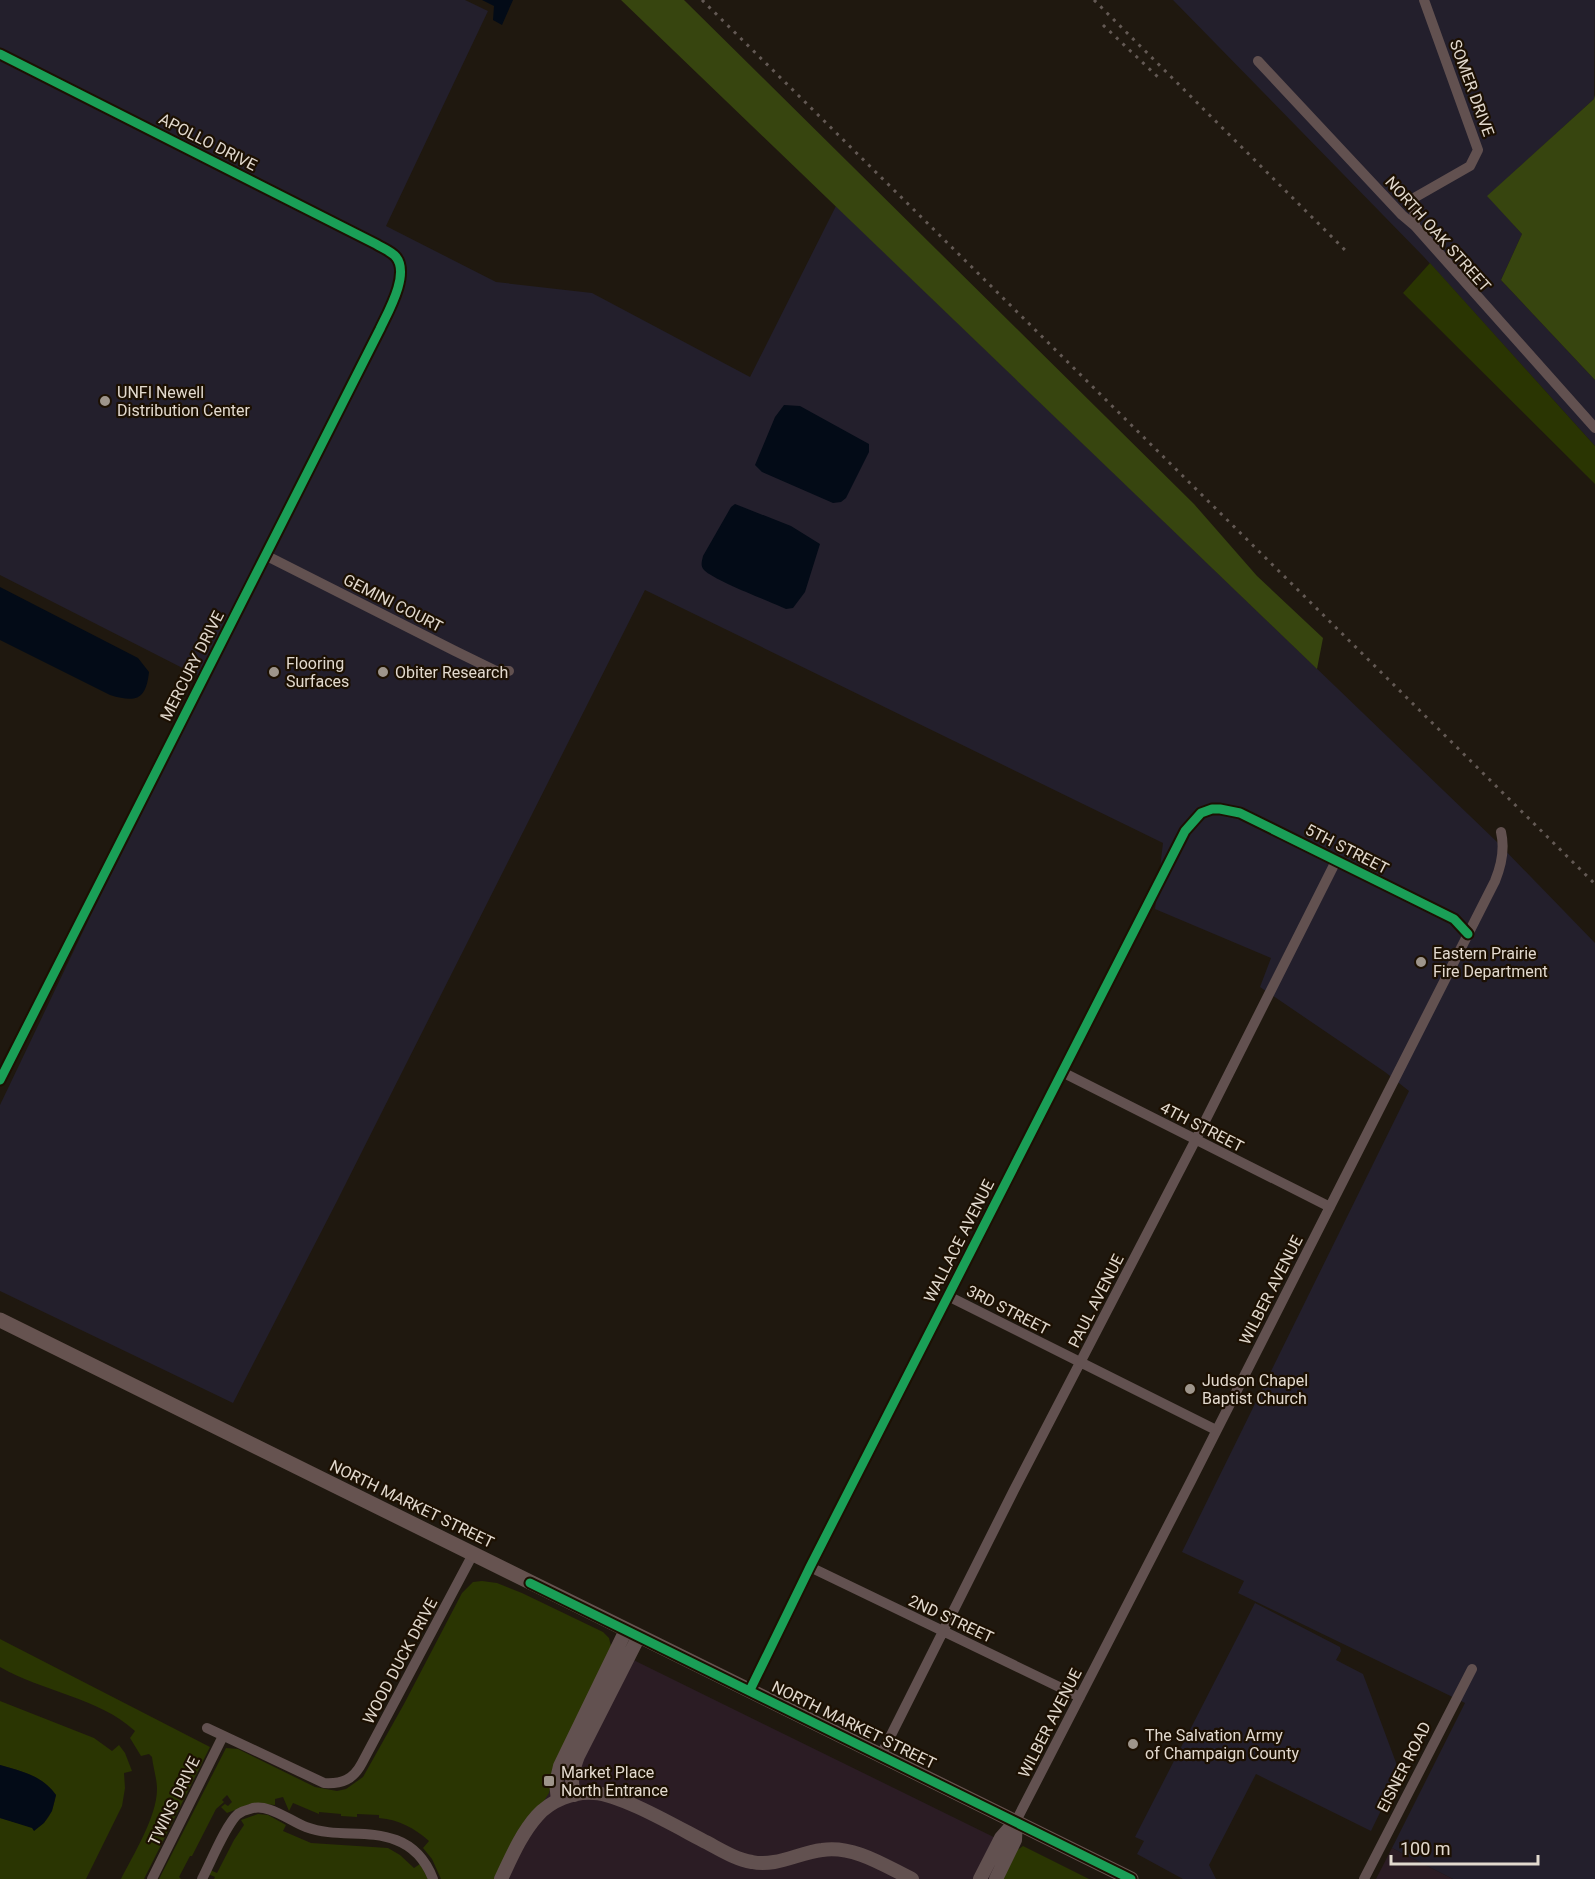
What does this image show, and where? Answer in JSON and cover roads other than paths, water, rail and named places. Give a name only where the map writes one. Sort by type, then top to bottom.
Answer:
[{"type":"main road","name":"NORTH MARKET STREET","points":[[0,1320],[1131,1879]]},
{"type":"street","name":"SOMER DRIVE","points":[[1415,226],[1414,198],[1470,166],[1478,150],[1424,0]]},
{"type":"street","name":"APOLLO DRIVE","points":[[0,54],[376,244],[388,251],[399,262]]},
{"type":"street","name":"NORTH OAK STREET","points":[[1258,61],[1401,215],[1415,226],[1595,428]]},
{"type":"street","name":"MERCURY DRIVE","points":[[0,1080],[390,308],[400,279],[399,262]]},
{"type":"street","name":"GEMINI COURT","points":[[265,555],[449,649],[496,671],[509,671]]},
{"type":"street","name":"5TH STREET","points":[[1205,812],[1220,808],[1240,813],[1454,919],[1468,934]]},
{"type":"street","name":"WALLACE AVENUE","points":[[750,1690],[810,1567],[1185,831],[1193,820],[1205,812]]},
{"type":"street","name":"WILBER AVENUE","points":[[1016,1821],[1468,934],[1500,868],[1504,844],[1501,832]]},
{"type":"street","name":"PAUL AVENUE","points":[[881,1755],[1336,861]]},
{"type":"street","name":"4TH STREET","points":[[1062,1072],[1330,1207]]},
{"type":"street","name":"3RD STREET","points":[[948,1296],[1216,1430]]},
{"type":"street","name":"WOOD DUCK DRIVE","points":[[224,1736],[324,1783],[343,1783],[349,1779],[362,1763],[473,1554]]},
{"type":"street","name":"2ND STREET","points":[[810,1567],[1080,1697]]},
{"type":"street","points":[[574,1795],[571,1786],[578,1756],[632,1633]]},
{"type":"street","points":[[558,1800],[556,1783],[563,1760],[632,1633]]},
{"type":"street","name":"EISNER ROAD","points":[[1364,1879],[1472,1669]]},
{"type":"street","points":[[207,1728],[224,1736]]},
{"type":"street","name":"TWINS DRIVE","points":[[152,1879],[224,1736]]},
{"type":"street","points":[[501,1879],[530,1824],[547,1807],[558,1800],[592,1792],[608,1795],[750,1862],[766,1863],[824,1849],[840,1850],[854,1852],[912,1879]]},
{"type":"street","points":[[202,1879],[230,1824],[237,1815],[253,1807],[268,1809],[307,1828],[324,1832],[376,1836],[395,1840],[412,1848],[424,1859],[433,1879]]},
{"type":"street","points":[[980,1879],[1001,1838],[1016,1821]]},
{"type":"street","points":[[996,1879],[1014,1840],[1016,1821]]},
{"type":"railway","points":[[702,0],[1595,884]]},
{"type":"railway","points":[[1094,0],[1347,252]]},
{"type":"railway","points":[[1103,25],[1159,78]]},
{"type":"place","name":"UNFI Newell Distribution Center","points":[[105,401]]},
{"type":"place","name":"Flooring Surfaces","points":[[274,672]]},
{"type":"place","name":"Obiter Research","points":[[383,672]]},
{"type":"place","name":"Eastern Prairie Fire Department","points":[[1421,962]]},
{"type":"place","name":"Judson Chapel Baptist Church","points":[[1190,1389]]},
{"type":"place","name":"The Salvation Army of Champaign County","points":[[1133,1744]]},
{"type":"place","name":"Market Place North Entrance","points":[[549,1781]]}]
